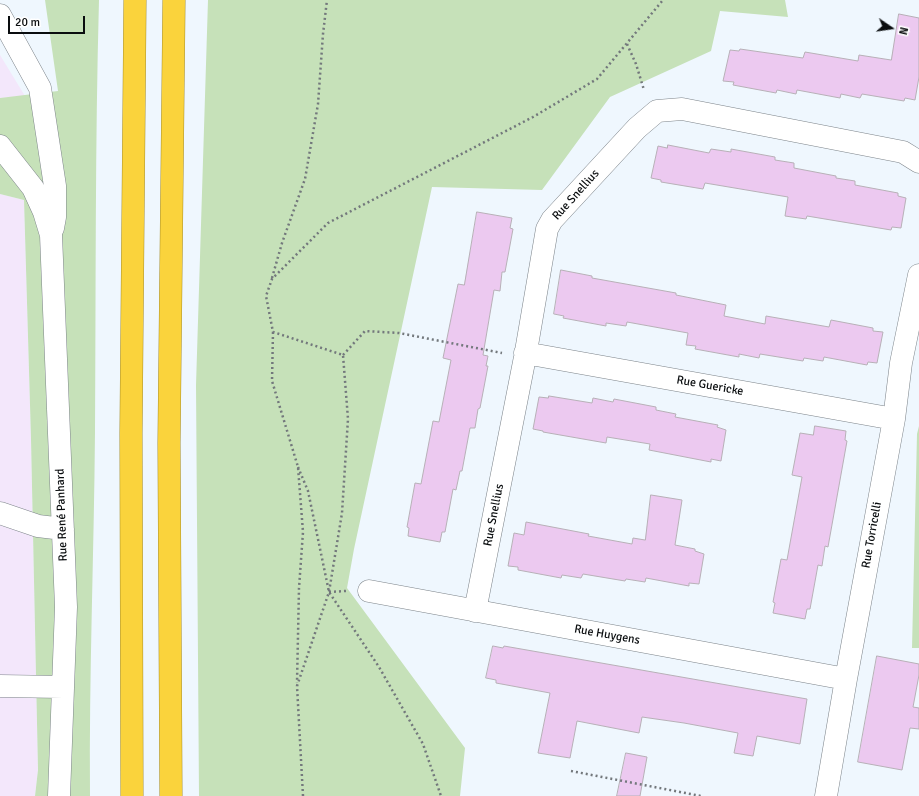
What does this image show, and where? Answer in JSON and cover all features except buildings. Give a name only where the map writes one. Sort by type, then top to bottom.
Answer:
[{"type":"highway","points":[[132,796],[131,425],[135,0]]},
{"type":"highway","points":[[171,796],[169,443],[174,0]]},
{"type":"street","name":"Rue René Panhard","points":[[0,15],[40,88],[55,186],[55,217],[52,235],[66,607],[59,796]]},
{"type":"street","name":"Rue Snellius","points":[[476,611],[525,355],[547,229],[552,220],[637,128],[657,111],[682,109],[903,152],[919,162]]},
{"type":"street","name":"Rue René Panhard","points":[[0,146],[33,188],[44,212],[52,235]]},
{"type":"street","name":"Rue Torricelli","points":[[826,796],[894,419],[901,363],[919,275]]},
{"type":"street","name":"Rue Guericke","points":[[525,355],[894,419]]},
{"type":"street","points":[[0,513],[38,526],[63,529]]},
{"type":"street","name":"Rue Huygens","points":[[369,591],[846,679]]},
{"type":"street","points":[[0,686],[63,687]]},
{"type":"path","points":[[327,0],[322,34],[318,104],[305,179],[282,243],[266,296],[273,332],[272,381],[298,467],[308,491],[329,592],[379,667],[423,744],[441,796]]},
{"type":"path","points":[[272,278],[328,224],[533,116],[597,79],[663,0]]},
{"type":"path","points":[[627,44],[654,114]]},
{"type":"path","points":[[297,686],[329,592],[342,513],[348,419],[343,355],[365,330],[400,333],[525,355]]},
{"type":"path","points":[[273,332],[343,355]]},
{"type":"path","points":[[298,467],[303,532],[299,588],[297,686],[303,796]]},
{"type":"path","points":[[571,771],[701,796]]},
{"type":"shaded area","points":[[0,55],[25,96],[0,98]]},
{"type":"shaded area","points":[[0,194],[24,200],[38,770],[35,796],[0,796]]},
{"type":"green space","points":[[45,0],[99,0],[90,796],[35,796],[38,770],[24,200],[0,194],[0,98],[58,91]]},
{"type":"green space","points":[[208,0],[785,0],[788,17],[720,11],[711,51],[610,97],[542,190],[432,187],[354,549],[347,588],[465,748],[460,796],[199,796],[196,385]]},
{"type":"green space","points":[[919,426],[919,648],[912,648],[917,434]]}]
